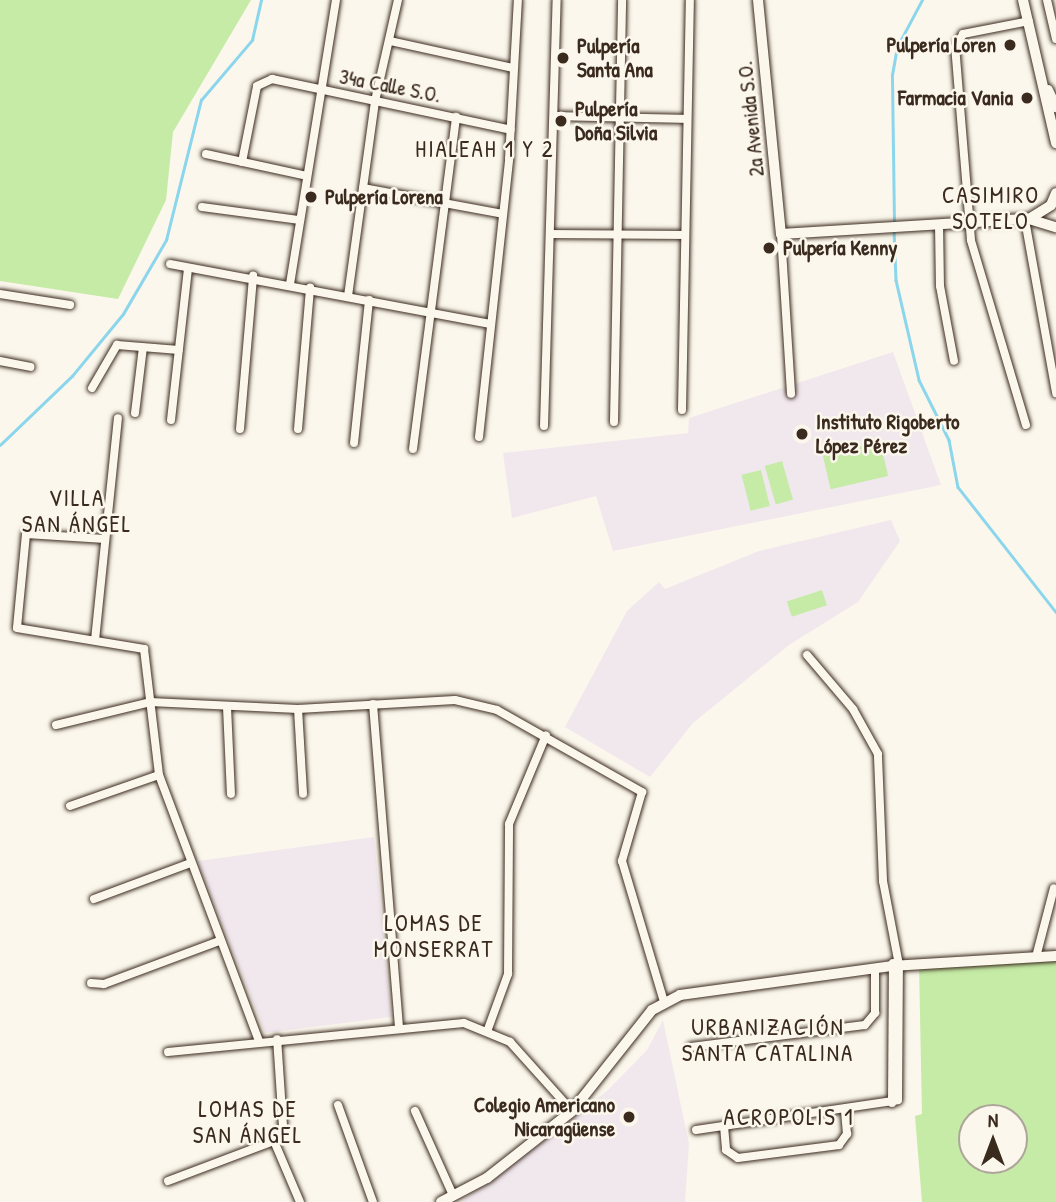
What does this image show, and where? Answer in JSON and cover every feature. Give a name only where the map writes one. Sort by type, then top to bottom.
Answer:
[{"type":"street","points":[[289,284],[337,0]]},
{"type":"street","points":[[348,296],[375,101],[398,0]]},
{"type":"street","points":[[479,437],[511,130],[518,0]]},
{"type":"street","points":[[544,426],[557,0]]},
{"type":"street","points":[[614,422],[622,0]]},
{"type":"street","points":[[682,410],[690,0]]},
{"type":"street","name":"2a Avenida S.O.","points":[[758,0],[781,234]]},
{"type":"street","points":[[1023,0],[1056,143]]},
{"type":"street","points":[[1047,0],[1056,39]]},
{"type":"street","points":[[1026,425],[970,222],[957,38],[1029,21]]},
{"type":"street","points":[[390,41],[513,68]]},
{"type":"street","points":[[1042,78],[1056,107]]},
{"type":"street","name":"34a Calle S.O.","points":[[242,162],[262,80],[320,89],[511,130]]},
{"type":"street","points":[[555,116],[687,119]]},
{"type":"street","points":[[413,449],[456,117]]},
{"type":"street","points":[[206,154],[307,176]]},
{"type":"street","points":[[363,188],[503,214]]},
{"type":"street","points":[[1027,219],[1051,205],[1056,193]]},
{"type":"street","points":[[202,207],[300,220]]},
{"type":"street","points":[[1027,219],[1056,210]]},
{"type":"street","points":[[791,394],[781,234],[1056,218]]},
{"type":"street","points":[[1027,219],[1056,227]]},
{"type":"street","points":[[1027,219],[1056,393]]},
{"type":"street","points":[[939,224],[940,286],[954,361]]},
{"type":"street","points":[[551,234],[685,236]]},
{"type":"street","points":[[170,264],[253,276],[490,324]]},
{"type":"street","points":[[171,421],[188,268]]},
{"type":"street","points":[[240,429],[253,276]]},
{"type":"street","points":[[298,429],[310,288]]},
{"type":"street","points":[[0,294],[70,305]]},
{"type":"street","points":[[354,443],[369,300]]},
{"type":"street","points":[[92,388],[117,345],[179,350]]},
{"type":"street","points":[[135,413],[143,347]]},
{"type":"street","points":[[0,361],[30,367]]},
{"type":"street","points":[[95,640],[118,418]]},
{"type":"street","points":[[105,539],[33,530],[25,538],[18,628],[142,646],[159,775],[219,941],[259,1041]]},
{"type":"street","points":[[696,1130],[892,1103],[895,964],[883,881],[878,754],[853,709],[807,655]]},
{"type":"street","points":[[56,725],[150,702],[299,709],[373,704],[477,703],[546,735],[642,792],[622,862],[664,1002]]},
{"type":"street","points":[[373,704],[399,1025]]},
{"type":"street","points":[[227,707],[231,794]]},
{"type":"street","points":[[299,709],[303,794]]},
{"type":"street","points":[[488,1029],[508,974],[509,824],[546,735]]},
{"type":"street","points":[[70,806],[159,775]]},
{"type":"street","points":[[94,899],[191,863]]},
{"type":"street","points":[[1037,957],[1054,888]]},
{"type":"street","points":[[91,983],[104,984],[219,941]]},
{"type":"street","points":[[441,1202],[487,1178],[572,1111],[664,1002],[895,964],[1056,956]]},
{"type":"street","points":[[691,1047],[865,1025],[875,1013],[875,968]]},
{"type":"street","points":[[167,1052],[442,1021],[488,1029],[510,1042],[572,1111]]},
{"type":"street","points":[[168,1181],[274,1141],[283,1126],[277,1040]]},
{"type":"street","points":[[338,1105],[373,1202]]},
{"type":"street","points":[[724,1126],[726,1150],[738,1158],[839,1145],[848,1134],[845,1110]]},
{"type":"street","points":[[415,1111],[453,1195]]},
{"type":"street","points":[[274,1141],[300,1202]]},
{"type":"shaded area","points":[[893,352],[941,485],[613,551],[596,496],[512,518],[503,453],[688,433],[689,418]]},
{"type":"shaded area","points":[[891,520],[900,541],[858,602],[789,645],[693,723],[650,777],[565,727],[627,611],[659,582],[665,589],[759,551]]},
{"type":"shaded area","points":[[374,837],[391,1017],[265,1033],[198,861]]},
{"type":"shaded area","name":"Colegio Americano Nicaragüense","points":[[663,1020],[689,1144],[685,1202],[461,1202],[608,1090],[647,1050]]},
{"type":"green space","points":[[0,0],[251,0],[173,132],[166,200],[118,299],[0,281]]},
{"type":"green space","points":[[880,441],[888,476],[831,489],[823,454]]},
{"type":"green space","points":[[782,461],[793,499],[776,504],[765,466]]},
{"type":"green space","points":[[761,470],[770,506],[751,511],[742,475]]},
{"type":"green space","points":[[822,590],[827,605],[792,617],[787,601]]},
{"type":"green space","points":[[1056,956],[1056,1202],[922,1202],[915,1116],[922,1114],[919,964]]},
{"type":"waterway","points":[[0,445],[72,376],[123,314],[166,240],[201,100],[252,40],[261,0]]},
{"type":"waterway","points":[[894,223],[892,75],[897,47],[922,0]]},
{"type":"waterway","points":[[894,230],[896,280],[919,380],[949,440],[958,487],[1056,612]]},
{"type":"place","name":"Pulpería Loren","points":[[1010,45]]},
{"type":"place","name":"Pulpería Santa Ana","points":[[563,58]]},
{"type":"place","name":"Farmacia Vania","points":[[1027,98]]},
{"type":"place","name":"Pulpería Doña Silvia","points":[[561,121]]},
{"type":"place","name":"Pulpería Lorena","points":[[311,197]]},
{"type":"place","name":"Pulpería Kenny","points":[[769,248]]},
{"type":"place","name":"Instituto Rigoberto López Pérez","points":[[802,434]]},
{"type":"place","name":"Colegio Americano Nicaragüense","points":[[629,1117]]},
{"type":"district","name":"HIALEAH 1 Y 2","points":[[485,149]]},
{"type":"district","name":"CASIMIRO SOTELO","points":[[991,208]]},
{"type":"district","name":"VILLA SAN ÁNGEL","points":[[77,511]]},
{"type":"district","name":"LOMAS DE MONSERRAT","points":[[434,936]]},
{"type":"district","name":"URBANIZACIÓN SANTA CATALINA","points":[[768,1040]]},
{"type":"district","name":"ACROPOLIS 1","points":[[789,1117]]},
{"type":"district","name":"LOMAS DE SAN ÁNGEL","points":[[248,1122]]}]
